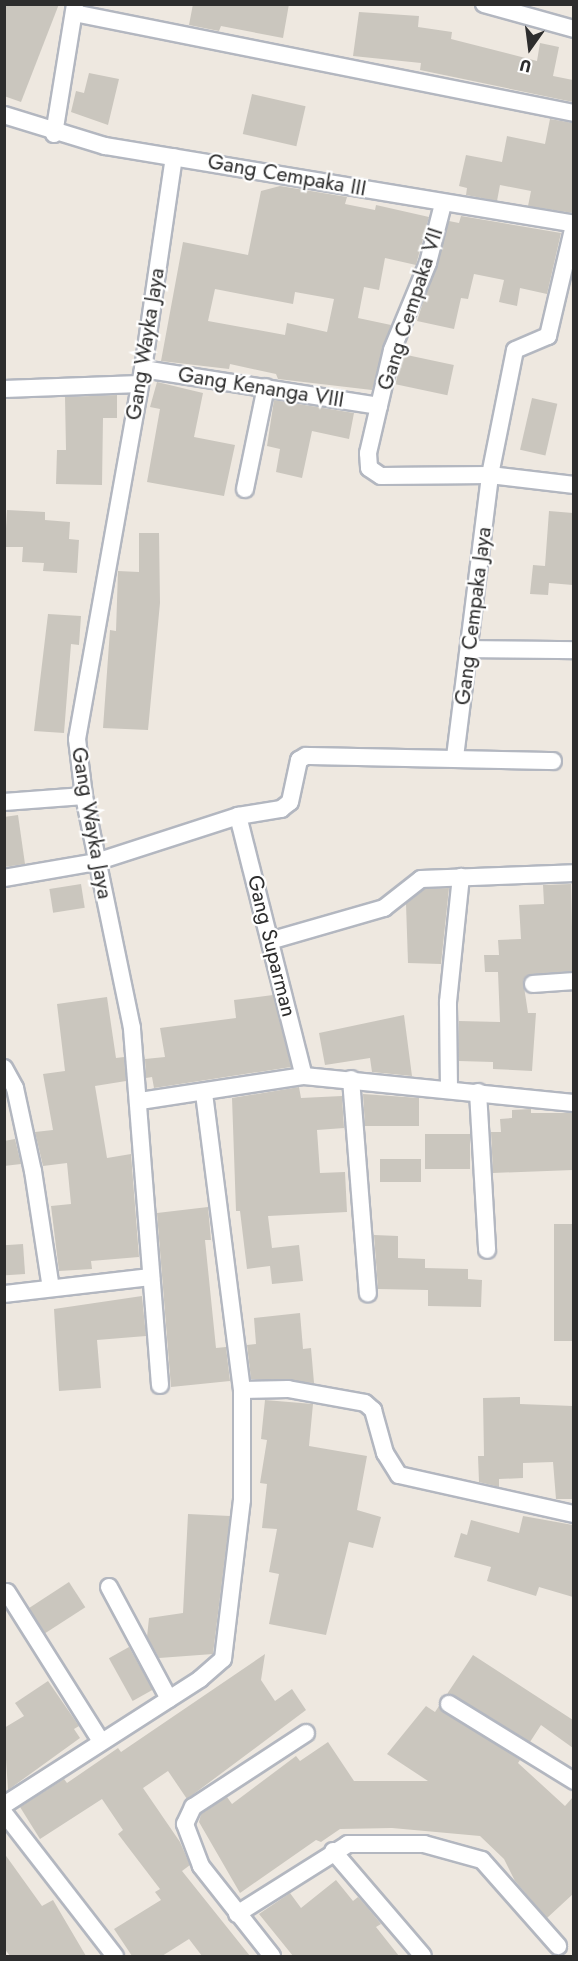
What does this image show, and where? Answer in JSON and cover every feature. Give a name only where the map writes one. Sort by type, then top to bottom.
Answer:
[{"type":"street","points":[[484,4],[573,29]]},
{"type":"street","points":[[54,134],[74,9],[573,113]]},
{"type":"street","name":"Gang Cempaka III","points":[[4,115],[54,134],[174,157],[573,225]]},
{"type":"street","name":"Gang Wayka Jaya","points":[[160,1385],[140,1101],[120,961],[96,862],[78,760],[81,711],[142,377],[174,157]]},
{"type":"street","name":"Gang Cempaka VII","points":[[443,204],[428,263],[402,318],[368,453],[373,473],[490,475]]},
{"type":"street","name":"Gang Cempaka Jaya","points":[[455,757],[490,475],[515,350],[548,336],[573,225]]},
{"type":"street","name":"Gang Kenanga VIII","points":[[4,389],[142,377],[266,387],[379,406]]},
{"type":"street","points":[[245,489],[266,387]]},
{"type":"street","points":[[490,475],[573,484]]},
{"type":"street","points":[[470,648],[573,650]]},
{"type":"street","points":[[4,878],[96,862],[238,816],[286,806],[303,757],[455,757],[553,761]]},
{"type":"street","points":[[4,802],[84,796]]},
{"type":"street","name":"Gang Suparman","points":[[238,816],[273,940],[304,1076]]},
{"type":"street","points":[[273,940],[384,908],[422,879],[573,873]]},
{"type":"street","points":[[449,1089],[448,1002],[461,877]]},
{"type":"street","points":[[533,984],[573,981]]},
{"type":"street","points":[[4,1068],[15,1088],[33,1171],[51,1288]]},
{"type":"street","points":[[140,1101],[304,1076],[573,1103]]},
{"type":"street","points":[[351,1079],[368,1293]]},
{"type":"street","points":[[478,1092],[487,1250]]},
{"type":"street","points":[[4,1805],[215,1669],[225,1650],[242,1500],[242,1390],[204,1093]]},
{"type":"street","points":[[4,1294],[151,1277]]},
{"type":"street","points":[[242,1390],[288,1389],[365,1403],[373,1410],[385,1453],[399,1475],[573,1514]]},
{"type":"street","points":[[109,1587],[169,1699]]},
{"type":"street","points":[[7,1592],[101,1741]]},
{"type":"street","points":[[449,1704],[573,1781]]},
{"type":"street","points":[[272,1956],[237,1914],[189,1845],[187,1817],[193,1807],[306,1732]]},
{"type":"street","points":[[4,1813],[115,1956]]},
{"type":"street","points":[[237,1914],[333,1851],[348,1844],[390,1842],[424,1844],[477,1856],[558,1946]]},
{"type":"street","points":[[333,1851],[423,1956]]},
{"type":"building","points":[[4,4],[59,4],[21,102],[4,96]]},
{"type":"building","points":[[193,4],[289,4],[283,38],[221,26],[219,31],[189,25]]},
{"type":"building","points":[[359,12],[419,16],[418,27],[452,32],[451,39],[537,61],[540,43],[559,47],[553,76],[573,80],[573,102],[420,70],[421,63],[353,56]]},
{"type":"building","points":[[89,73],[119,79],[108,125],[71,112],[76,91],[84,93]]},
{"type":"building","points":[[252,94],[306,106],[296,146],[243,134]]},
{"type":"building","points":[[550,119],[573,123],[573,213],[528,206],[531,191],[500,185],[497,201],[466,195],[467,188],[459,186],[466,155],[502,162],[507,136],[545,144]]},
{"type":"building","points":[[280,186],[347,197],[345,204],[375,210],[376,205],[429,217],[416,265],[385,258],[379,290],[364,287],[358,318],[391,325],[372,390],[278,379],[276,374],[230,364],[229,369],[161,361],[183,242],[248,255],[261,191]],"holes":[[[215,289],[293,304],[295,292],[334,299],[327,332],[287,323],[285,335],[208,321]]]},
{"type":"building","points":[[461,216],[561,233],[547,294],[520,288],[517,306],[499,302],[504,280],[474,274],[468,299],[461,298],[454,329],[417,321],[449,221],[459,223]]},
{"type":"building","points":[[402,354],[454,365],[447,395],[396,384]]},
{"type":"building","points":[[157,382],[203,393],[194,437],[235,445],[224,496],[147,482],[160,409],[150,407]]},
{"type":"building","points":[[117,395],[117,418],[103,418],[102,485],[56,484],[57,450],[66,450],[65,397]]},
{"type":"building","points":[[532,398],[557,404],[545,455],[520,450]]},
{"type":"building","points":[[274,400],[354,413],[349,439],[312,431],[302,478],[276,472],[280,449],[267,446]]},
{"type":"building","points":[[7,510],[45,512],[45,520],[70,522],[69,539],[79,540],[77,573],[43,571],[44,563],[22,562],[23,547],[5,547]]},
{"type":"building","points":[[549,511],[573,513],[573,585],[549,583],[548,595],[530,594],[533,565],[545,566]]},
{"type":"building","points":[[139,533],[159,533],[160,603],[148,730],[103,728],[110,630],[116,631],[118,571],[139,572]]},
{"type":"building","points":[[48,614],[81,616],[79,645],[71,644],[64,733],[34,731]]},
{"type":"building","points":[[18,815],[25,864],[4,867],[4,817]]},
{"type":"building","points":[[81,884],[85,908],[53,913],[49,889]]},
{"type":"building","points":[[571,884],[573,971],[532,974],[523,980],[528,1013],[536,1013],[532,1071],[493,1069],[493,1062],[459,1061],[459,1021],[500,1022],[498,972],[485,972],[484,955],[499,955],[498,940],[521,939],[519,905],[544,904],[543,885]]},
{"type":"building","points":[[449,888],[441,964],[408,963],[406,904],[425,889]]},
{"type":"building","points":[[273,995],[291,1067],[154,1088],[152,1077],[146,1078],[145,1059],[165,1057],[160,1028],[236,1018],[234,1000]]},
{"type":"building","points":[[107,997],[116,1058],[124,1057],[126,1081],[95,1086],[107,1158],[131,1154],[139,1257],[91,1261],[92,1269],[59,1271],[51,1206],[71,1204],[67,1163],[43,1166],[35,1132],[53,1130],[43,1074],[65,1071],[57,1004]]},
{"type":"building","points":[[404,1015],[412,1076],[372,1072],[370,1058],[325,1065],[319,1033]]},
{"type":"building","points":[[299,1087],[301,1098],[342,1096],[344,1128],[317,1130],[320,1173],[345,1172],[347,1212],[268,1216],[272,1248],[299,1245],[303,1281],[272,1284],[270,1266],[247,1269],[240,1211],[236,1211],[232,1098]]},
{"type":"building","points":[[363,1094],[419,1098],[419,1126],[365,1126]]},
{"type":"building","points":[[531,1109],[531,1113],[573,1113],[573,1170],[493,1173],[491,1132],[501,1132],[500,1119],[512,1118],[512,1110]]},
{"type":"building","points":[[425,1134],[470,1134],[470,1169],[425,1169]]},
{"type":"building","points":[[15,1139],[21,1164],[4,1166],[4,1141]]},
{"type":"building","points":[[380,1159],[421,1159],[421,1182],[380,1182]]},
{"type":"building","points":[[208,1207],[211,1240],[205,1240],[216,1348],[226,1347],[230,1381],[171,1387],[157,1213]]},
{"type":"building","points":[[554,1224],[573,1224],[573,1341],[554,1341]]},
{"type":"building","points":[[374,1235],[398,1236],[398,1258],[425,1259],[425,1268],[468,1269],[468,1279],[482,1280],[481,1307],[428,1306],[428,1290],[378,1289]]},
{"type":"building","points":[[23,1244],[25,1274],[6,1275],[4,1245]]},
{"type":"building","points":[[142,1296],[146,1336],[97,1340],[101,1388],[59,1391],[54,1309]]},
{"type":"building","points":[[300,1313],[303,1349],[311,1348],[314,1383],[251,1379],[247,1345],[256,1344],[254,1318]]},
{"type":"building","points":[[520,1397],[520,1404],[573,1406],[573,1499],[556,1499],[553,1462],[523,1463],[523,1478],[499,1479],[499,1487],[479,1482],[478,1456],[484,1456],[483,1398]]},
{"type":"building","points":[[265,1400],[313,1404],[309,1446],[367,1456],[357,1510],[381,1517],[373,1548],[349,1542],[326,1635],[269,1624],[279,1574],[269,1572],[277,1529],[262,1528],[267,1484],[260,1483],[267,1440],[261,1439]]},
{"type":"building","points":[[188,1514],[230,1516],[213,1654],[159,1658],[147,1637],[149,1618],[183,1613]]},
{"type":"building","points":[[523,1516],[573,1525],[573,1597],[539,1587],[536,1596],[487,1581],[491,1567],[454,1557],[461,1533],[467,1535],[471,1520],[519,1533]]},
{"type":"building","points":[[69,1582],[85,1607],[45,1633],[29,1608]]},
{"type":"building","points":[[129,1647],[153,1690],[133,1701],[109,1658]]},
{"type":"building","points":[[265,1654],[261,1680],[275,1701],[292,1689],[306,1710],[187,1799],[168,1771],[143,1788],[180,1842],[190,1865],[182,1871],[250,1956],[202,1956],[189,1939],[162,1956],[132,1956],[114,1929],[161,1900],[155,1892],[160,1889],[118,1834],[123,1830],[102,1799],[40,1839],[20,1807],[64,1779],[67,1783],[118,1748],[121,1752]]},
{"type":"building","points":[[473,1655],[573,1720],[573,1748],[541,1725],[530,1742],[447,1694]]},
{"type":"building","points":[[48,1681],[79,1726],[74,1729],[80,1738],[8,1790],[4,1728],[24,1716],[15,1703]]},
{"type":"building","points":[[426,1706],[435,1712],[439,1706],[520,1760],[518,1763],[565,1806],[573,1797],[573,1894],[547,1918],[515,1881],[504,1859],[480,1836],[392,1828],[340,1829],[321,1842],[316,1840],[240,1893],[199,1822],[201,1814],[227,1797],[232,1804],[296,1756],[300,1761],[328,1742],[354,1781],[428,1781],[387,1754]]},
{"type":"building","points":[[4,1853],[42,1906],[53,1900],[86,1956],[10,1956],[4,1948]]},
{"type":"building","points":[[336,1880],[353,1901],[358,1897],[367,1907],[381,1924],[376,1927],[399,1956],[293,1956],[259,1914],[290,1893],[301,1908]]}]
